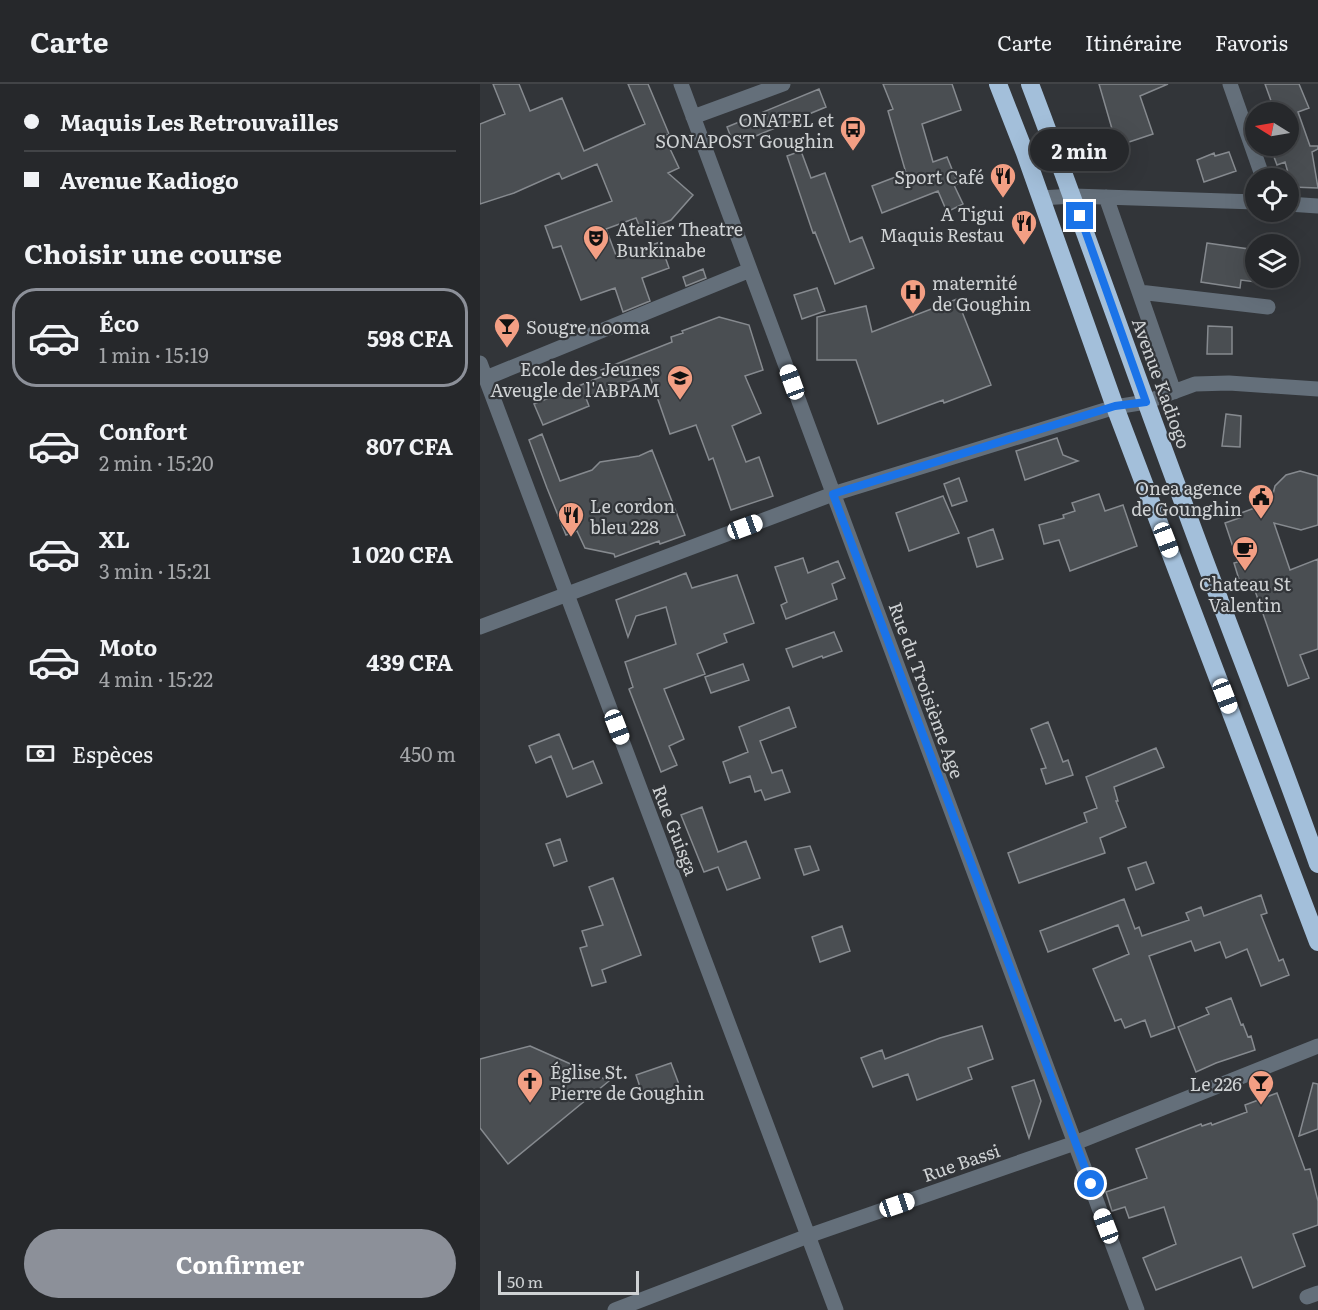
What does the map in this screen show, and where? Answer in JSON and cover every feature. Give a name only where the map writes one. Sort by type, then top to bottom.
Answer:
[{"type":"highway","points":[[998,84],[1115,406],[1318,942]]},
{"type":"highway","name":"Avenue Kadiogo","points":[[1030,84],[1318,864]]},
{"type":"street","name":"Rue du Troisième Age","points":[[681,84],[1137,1310]]},
{"type":"street","points":[[693,117],[783,84]]},
{"type":"street","points":[[1230,84],[1259,168]]},
{"type":"street","points":[[1041,198],[1073,196],[1245,202]]},
{"type":"street","points":[[1106,197],[1174,392]]},
{"type":"street","points":[[1299,205],[1318,206]]},
{"type":"street","points":[[486,378],[750,270]]},
{"type":"street","points":[[1139,292],[1268,307]]},
{"type":"street","name":"Rue Guisga","points":[[480,363],[836,1310]]},
{"type":"street","points":[[480,627],[833,494],[1115,406],[1146,402],[1195,384],[1229,383],[1318,389]]},
{"type":"street","name":"Rue Bassi","points":[[615,1310],[808,1236],[1075,1143],[1318,1046]]},
{"type":"building","points":[[493,84],[519,84],[530,111],[562,98],[584,151],[645,124],[628,84],[648,84],[669,134],[664,136],[679,168],[668,173],[693,195],[671,220],[642,232],[636,218],[606,229],[617,258],[660,242],[669,268],[642,278],[650,301],[623,312],[615,288],[581,300],[561,246],[553,248],[545,226],[612,201],[597,164],[562,179],[559,173],[514,193],[480,204],[480,124],[505,114]]},
{"type":"building","points":[[883,84],[952,84],[961,110],[922,124],[933,162],[947,157],[958,184],[954,185],[963,204],[947,212],[938,191],[882,213],[872,186],[906,173],[888,111],[893,109]]},
{"type":"building","points":[[1099,84],[1168,84],[1140,96],[1153,134],[1117,146]]},
{"type":"building","points":[[1265,84],[1299,84],[1309,108],[1299,112],[1299,102],[1271,102]]},
{"type":"building","points":[[819,89],[826,107],[734,145],[727,127]]},
{"type":"building","points":[[1299,115],[1310,146],[1318,146],[1318,149],[1312,152],[1318,188],[1299,187],[1299,168],[1287,168],[1285,162],[1277,165],[1274,156],[1299,156]]},
{"type":"building","points":[[801,151],[811,178],[825,173],[850,242],[862,237],[874,268],[835,284],[815,232],[813,233],[787,156]]},
{"type":"building","points":[[1229,152],[1236,171],[1204,182],[1197,160],[1214,153],[1215,156]]},
{"type":"building","points":[[1207,243],[1245,248],[1245,281],[1241,280],[1240,288],[1201,282]]},
{"type":"building","points":[[703,269],[706,278],[686,286],[683,277]]},
{"type":"building","points":[[817,288],[825,311],[802,319],[794,295]]},
{"type":"building","points":[[957,299],[991,385],[878,424],[856,360],[817,360],[817,317],[866,306],[872,332]]},
{"type":"building","points":[[719,317],[749,325],[763,370],[745,376],[761,413],[732,426],[746,462],[759,457],[773,496],[731,510],[713,458],[709,460],[696,425],[670,434],[649,374],[586,398],[589,406],[543,425],[534,404],[603,376],[601,370],[672,342],[671,337],[683,333],[682,331]]},
{"type":"building","points":[[1208,326],[1232,327],[1232,354],[1207,354]]},
{"type":"building","points":[[1226,414],[1241,416],[1240,447],[1222,446]]},
{"type":"building","points":[[542,434],[560,481],[592,470],[600,462],[639,456],[652,450],[685,535],[660,544],[659,541],[615,557],[614,554],[585,548],[577,531],[566,535],[529,440]]},
{"type":"building","points":[[1057,438],[1063,455],[1078,461],[1025,480],[1016,451]]},
{"type":"building","points":[[1300,471],[1318,476],[1318,525],[1301,530],[1274,523],[1290,570],[1318,559],[1318,649],[1300,655],[1309,678],[1288,686],[1252,582],[1241,586],[1234,563],[1238,562],[1225,523],[1242,517],[1241,513],[1271,502],[1275,486],[1286,475]]},
{"type":"building","points":[[959,478],[967,501],[952,506],[944,484]]},
{"type":"building","points":[[1099,494],[1105,511],[1123,505],[1137,546],[1070,571],[1059,540],[1044,544],[1039,525],[1064,518],[1063,515],[1075,511],[1072,503]]},
{"type":"building","points":[[943,496],[959,533],[909,551],[896,513]]},
{"type":"building","points":[[993,529],[1003,559],[977,567],[968,538]]},
{"type":"building","points":[[803,558],[808,573],[838,561],[845,578],[832,584],[837,599],[786,619],[781,605],[787,602],[775,567]]},
{"type":"building","points":[[686,573],[692,588],[737,575],[754,623],[724,634],[727,642],[697,654],[705,674],[664,689],[684,739],[669,746],[677,765],[661,772],[629,689],[633,687],[625,662],[676,644],[666,607],[636,616],[628,637],[616,600]]},
{"type":"building","points":[[834,632],[842,651],[793,667],[786,649]]},
{"type":"building","points":[[743,664],[749,680],[711,693],[705,677]]},
{"type":"building","points":[[789,707],[796,727],[760,741],[772,773],[782,770],[790,792],[765,800],[761,790],[755,792],[750,776],[730,783],[723,762],[748,752],[739,727]]},
{"type":"building","points":[[1048,722],[1063,762],[1068,760],[1073,775],[1046,784],[1041,769],[1046,768],[1031,729]]},
{"type":"building","points":[[559,734],[573,769],[593,761],[602,783],[567,797],[551,756],[536,763],[529,746]]},
{"type":"building","points":[[1156,748],[1164,767],[1114,787],[1118,801],[1116,801],[1126,827],[1100,838],[1105,853],[1019,883],[1008,853],[1087,822],[1084,813],[1097,808],[1086,777]]},
{"type":"building","points":[[702,807],[718,852],[746,841],[760,878],[727,890],[718,867],[704,872],[681,815]]},
{"type":"building","points":[[560,839],[567,861],[554,866],[546,844]]},
{"type":"building","points":[[810,846],[819,870],[804,875],[795,849]]},
{"type":"building","points":[[1146,862],[1154,883],[1136,890],[1128,868]]},
{"type":"building","points":[[613,878],[641,955],[602,970],[606,982],[592,986],[580,948],[587,946],[582,931],[603,925],[589,887]]},
{"type":"building","points":[[1261,895],[1267,913],[1261,915],[1279,961],[1283,959],[1289,975],[1261,986],[1247,949],[1226,958],[1220,942],[1195,951],[1191,941],[1149,956],[1175,1028],[1151,1037],[1145,1020],[1125,1028],[1121,1019],[1115,1021],[1093,969],[1129,954],[1118,925],[1048,952],[1040,931],[1124,899],[1135,929],[1139,927],[1142,936],[1189,920],[1186,913],[1201,907],[1204,916]]},
{"type":"building","points":[[842,926],[850,951],[820,962],[812,937]]},
{"type":"building","points":[[1231,998],[1241,1025],[1243,1024],[1248,1037],[1251,1036],[1255,1050],[1196,1072],[1178,1027],[1209,1014],[1206,1008]]},
{"type":"building","points":[[982,1026],[993,1059],[968,1068],[972,1079],[917,1100],[908,1074],[873,1087],[861,1058],[882,1050],[885,1059],[940,1038]]},
{"type":"building","name":"Église St. Pierre de Goughin","points":[[530,1046],[609,1081],[508,1164],[480,1128],[480,1059]]},
{"type":"building","points":[[671,1063],[680,1087],[644,1099],[636,1075]]},
{"type":"building","points":[[1034,1080],[1041,1101],[1029,1138],[1012,1087]]},
{"type":"building","points":[[1313,1083],[1318,1084],[1318,1129],[1299,1136]]},
{"type":"building","points":[[1277,1093],[1305,1170],[1310,1169],[1318,1201],[1318,1225],[1293,1234],[1305,1266],[1253,1288],[1241,1257],[1156,1290],[1143,1258],[1176,1244],[1164,1207],[1129,1218],[1125,1207],[1112,1211],[1106,1192],[1147,1178],[1136,1149],[1201,1124],[1202,1126],[1211,1123],[1212,1125],[1247,1112],[1245,1105]]},
{"type":"place","name":"ONATEL et SONAPOST Goughin","points":[[853,152]]},
{"type":"place","name":"Sport Café","points":[[1003,199]]},
{"type":"place","name":"A Tigui Maquis Restau","points":[[1024,246]]},
{"type":"place","name":"Atelier Theatre Burkinabe","points":[[596,261]]},
{"type":"place","name":"maternité de Goughin","points":[[913,315]]},
{"type":"place","name":"Sougre nooma","points":[[507,349]]},
{"type":"place","name":"Ecole des Jeunes Aveugle de l'ABPAM","points":[[680,401]]},
{"type":"place","name":"Onea agence de Gounghin","points":[[1261,520]]},
{"type":"place","name":"Le cordon bleu 228","points":[[571,538]]},
{"type":"place","name":"Chateau St Valentin","points":[[1245,572]]},
{"type":"place","name":"Église St. Pierre de Goughin","points":[[530,1104]]},
{"type":"place","name":"Le 226","points":[[1261,1106]]},
{"type":"route","points":[[1080,216],[1146,402],[1115,406],[833,494],[1091,1184]]}]
